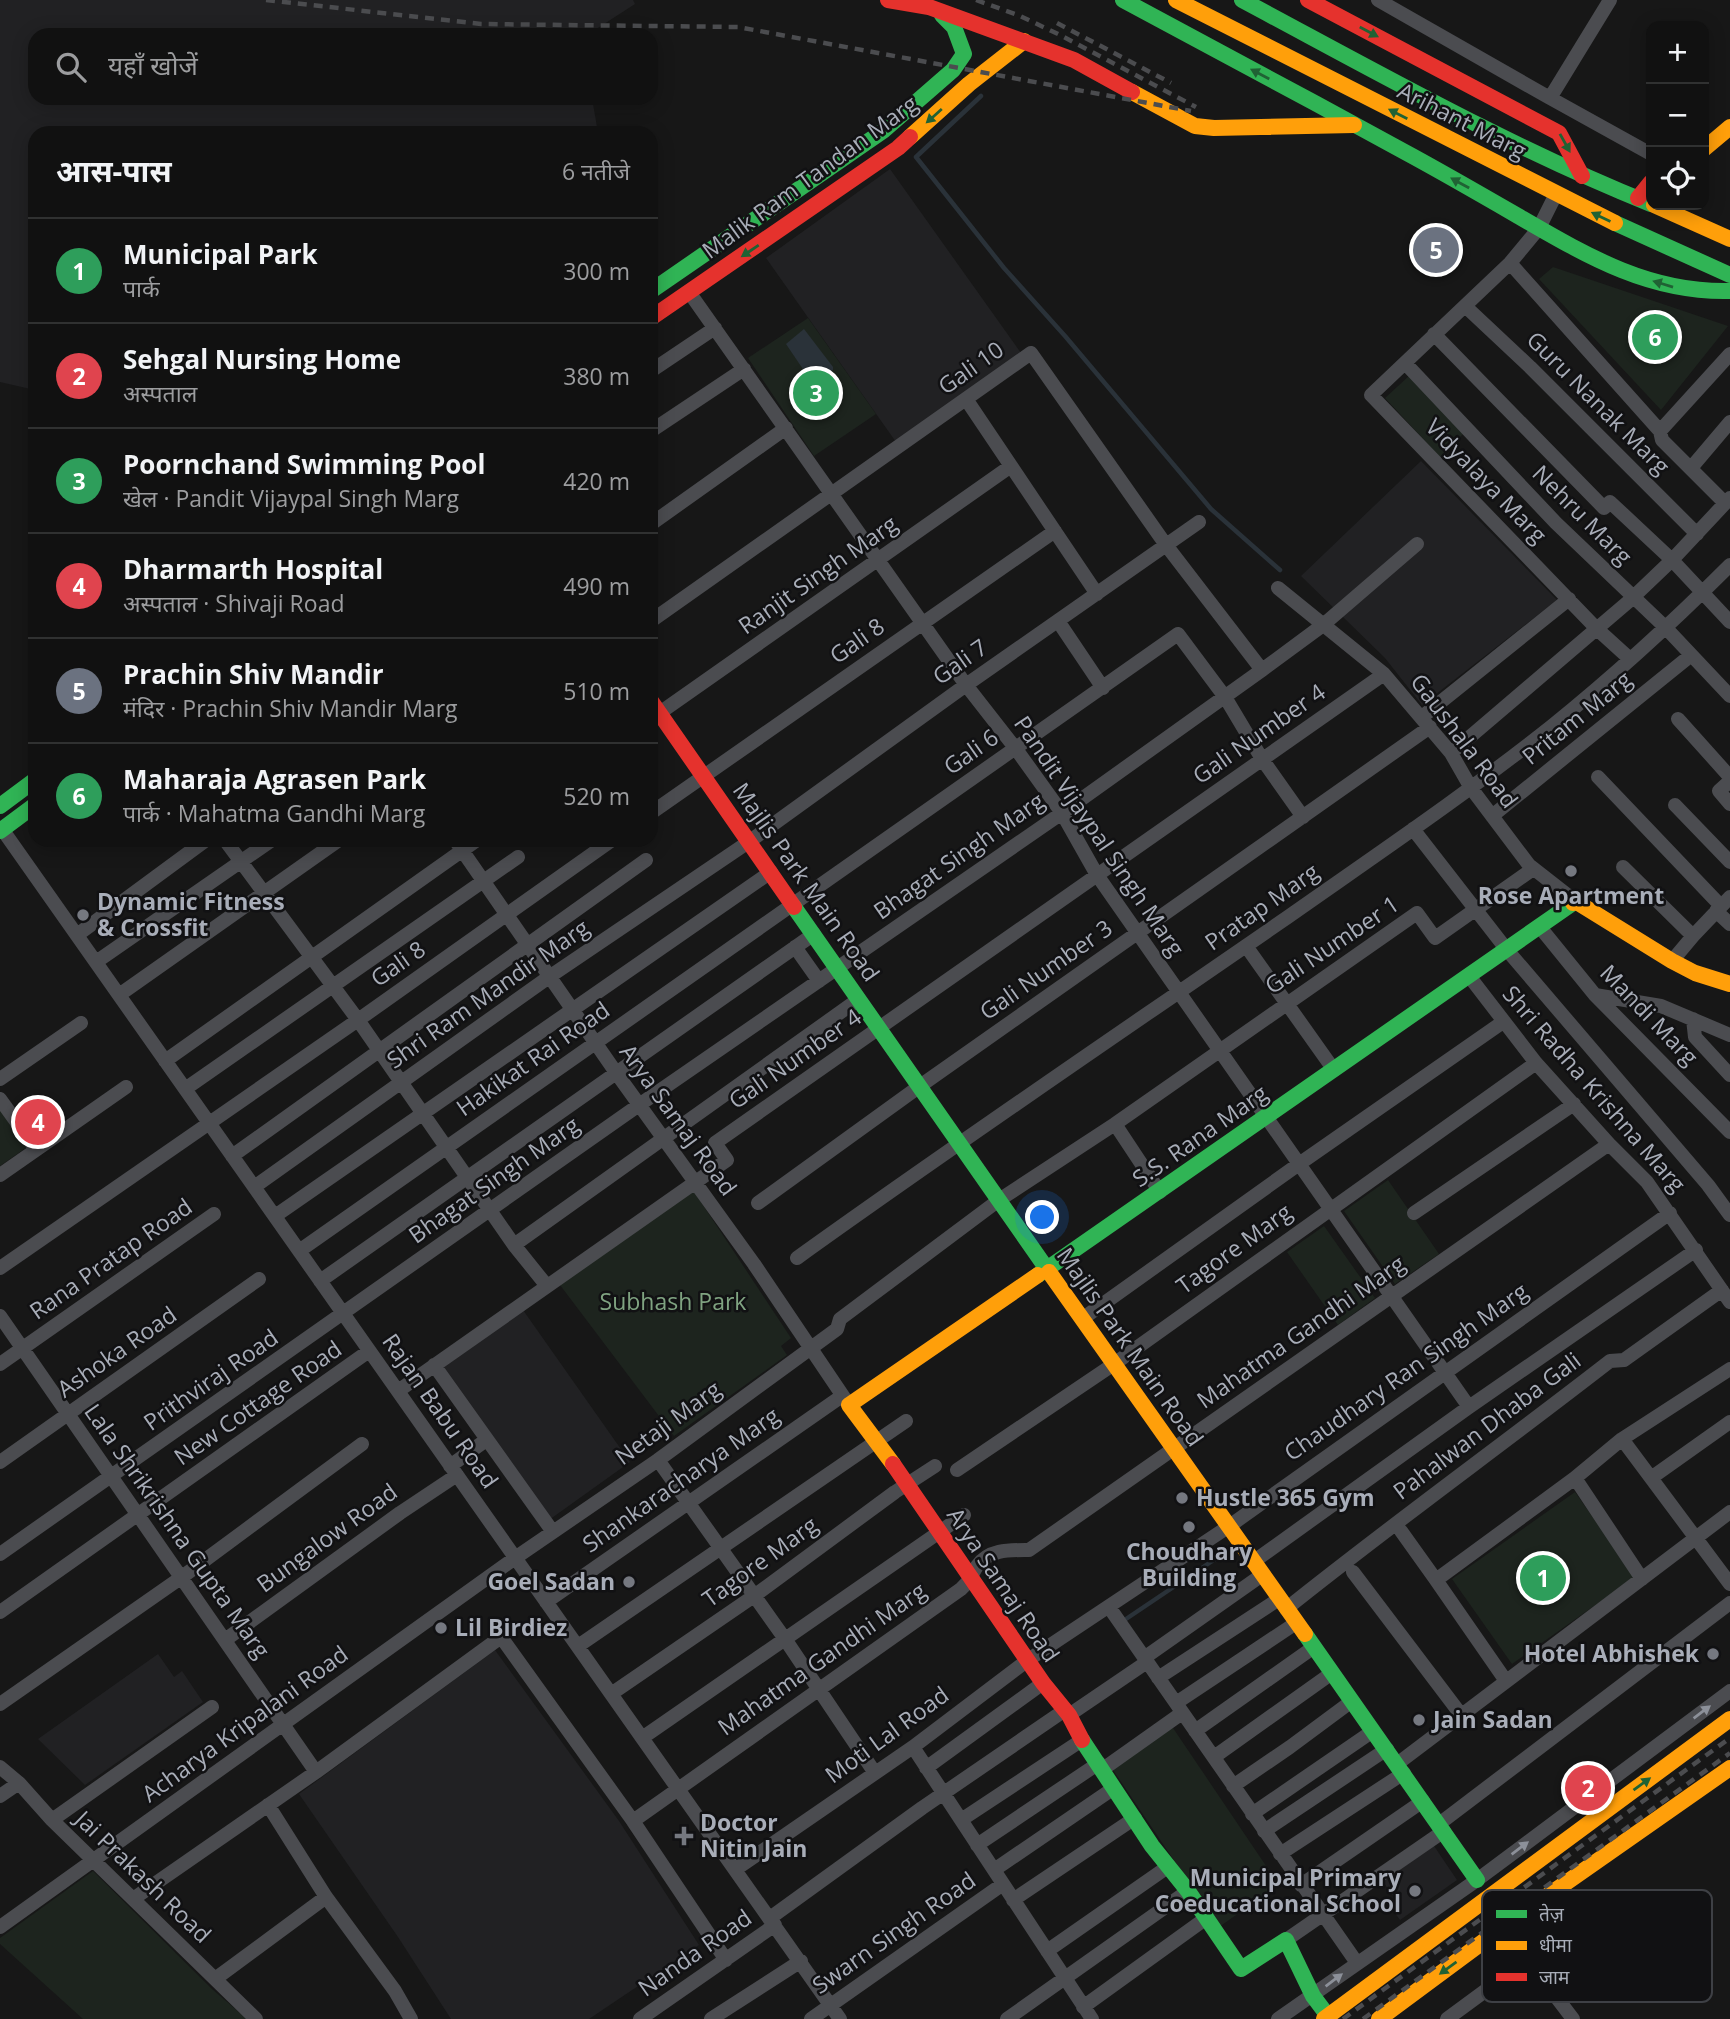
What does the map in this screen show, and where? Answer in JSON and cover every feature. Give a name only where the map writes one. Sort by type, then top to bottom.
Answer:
[{"type":"street","points":[[888,0],[929,7],[1074,60],[1195,126],[1214,128],[1355,125]]},
{"type":"street","points":[[1123,0],[1592,257],[1673,288],[1730,291]]},
{"type":"street","name":"Arihant Marg","points":[[1176,0],[1618,225],[1730,275]]},
{"type":"street","name":"Arihant Marg","points":[[1242,0],[1491,133],[1582,176],[1646,201]]},
{"type":"street","points":[[1308,0],[1559,133],[1582,176]]},
{"type":"street","points":[[1378,0],[1646,150]]},
{"type":"street","points":[[1550,98],[1610,0]]},
{"type":"street","points":[[929,7],[949,19],[959,33],[964,54],[953,70],[969,84]]},
{"type":"street","name":"Malik Ram Tandan Marg","points":[[658,313],[898,148],[969,84],[1024,41]]},
{"type":"street","name":"Malik Ram Tandan Marg","points":[[658,286],[883,131],[953,70]]},
{"type":"street","points":[[1709,134],[1730,117]]},
{"type":"street","points":[[1706,147],[1730,127]]},
{"type":"street","points":[[1405,363],[1510,263],[1539,228],[1556,194]]},
{"type":"street","name":"Arihant Marg","points":[[1666,210],[1730,239]]},
{"type":"street","points":[[1451,753],[1632,598],[1728,500],[1662,440],[1660,431],[1510,263]]},
{"type":"street","points":[[676,274],[689,292]]},
{"type":"street","name":"Pandit Vijaypal Singh Marg","points":[[689,292],[966,685],[1016,748],[1062,813],[1097,875],[1469,1407]]},
{"type":"street","name":"Guru Nanak Marg","points":[[1465,306],[1697,534]]},
{"type":"street","points":[[658,366],[715,328]]},
{"type":"street","points":[[1434,334],[1604,508],[1610,502],[1672,560],[1730,622]]},
{"type":"street","name":"Gali 10","points":[[658,616],[1031,353],[1166,544],[1262,670]]},
{"type":"street","points":[[1660,431],[1730,354]]},
{"type":"street","name":"Vidyalaya Marg","points":[[1405,363],[1371,396],[1630,659]]},
{"type":"street","name":"Nehru Marg","points":[[1405,363],[1556,523],[1665,627],[1730,696]]},
{"type":"street","points":[[658,426],[744,369]]},
{"type":"street","points":[[966,399],[1097,594]]},
{"type":"street","points":[[1692,468],[1730,422]]},
{"type":"street","points":[[658,519],[786,428]]},
{"type":"street","name":"Ranjit Singh Marg","points":[[658,708],[879,561],[1011,466]]},
{"type":"street","name":"Gali 7","points":[[750,841],[1199,522]]},
{"type":"street","name":"Gali 8","points":[[658,808],[1055,531]]},
{"type":"street","name":"Bhagat Singh Marg","points":[[344,1314],[1225,697],[1323,625],[1417,544]]},
{"type":"street","name":"Pratap Marg","points":[[797,1258],[959,1142],[1471,788],[1555,724],[1630,659],[1730,565]]},
{"type":"street","name":"Gaushala Road","points":[[1278,588],[1384,674],[1451,753],[1471,788],[1534,869],[1575,901]]},
{"type":"street","name":"Gali Number 3","points":[[758,1203],[1303,817],[1426,722],[1569,599]]},
{"type":"street","points":[[1058,621],[1103,688]]},
{"type":"street","name":"Gali 6","points":[[793,904],[1178,634],[1225,697]]},
{"type":"street","name":"Pritam Marg","points":[[1492,816],[1690,656]]},
{"type":"street","name":"Gali Number 4","points":[[398,1391],[727,1160],[715,1143],[1384,674]]},
{"type":"street","points":[[1225,697],[1262,759],[1303,817]]},
{"type":"street","name":"Majlis Park Main Road","points":[[658,716],[750,841],[1172,1449],[1387,1749],[1477,1881]]},
{"type":"street","points":[[1678,719],[1730,779],[1719,791],[1730,804]]},
{"type":"street","points":[[1598,777],[1723,905],[1730,925]]},
{"type":"street","points":[[0,806],[28,785]]},
{"type":"street","points":[[1675,805],[1730,862]]},
{"type":"street","points":[[1,829],[28,810]]},
{"type":"street","name":"Rajan Babu Road","points":[[1,829],[840,2019]]},
{"type":"street","points":[[1413,830],[1507,950],[1708,1185],[1730,1215]]},
{"type":"street","name":"Shri Ram Mandir Marg","points":[[254,1187],[549,977],[750,841]]},
{"type":"street","points":[[77,935],[196,847]]},
{"type":"street","points":[[230,847],[379,1049],[514,1245],[547,1286]]},
{"type":"street","points":[[96,962],[262,847]]},
{"type":"street","points":[[119,995],[329,847]]},
{"type":"street","points":[[165,1061],[311,958],[455,847]]},
{"type":"street","name":"Arya Samaj Road","points":[[459,847],[662,1139],[695,1181],[877,1441],[1043,1683],[1067,1713],[1152,1846],[1170,1866],[1241,1969],[1322,1915],[1441,1827],[1730,1603]]},
{"type":"street","name":"Gali 8","points":[[0,1268],[602,847]]},
{"type":"street","points":[[185,1089],[518,857]]},
{"type":"street","points":[[232,1156],[646,860]]},
{"type":"street","points":[[1623,867],[1693,936]]},
{"type":"street","name":"Gali Number 1","points":[[999,1200],[1115,1124],[1417,913],[1435,938],[1534,869]]},
{"type":"street","points":[[275,1216],[771,872]]},
{"type":"street","points":[[1575,901],[1672,961],[1695,973],[1730,984]]},
{"type":"street","name":"S.S. Rana Marg","points":[[846,1400],[1160,1192],[1575,901]]},
{"type":"street","name":"Hakikat Rai Road","points":[[299,1251],[793,904]]},
{"type":"street","points":[[1672,961],[1723,905]]},
{"type":"street","name":"Mandi Marg","points":[[1539,926],[1595,995],[1730,1132]]},
{"type":"street","points":[[320,1280],[814,934]]},
{"type":"street","points":[[1246,946],[1285,1005],[1334,1070]]},
{"type":"street","points":[[795,947],[819,981]]},
{"type":"street","name":"Shri Radha Krishna Marg","points":[[1469,976],[1536,1063],[1647,1182],[1726,1296]]},
{"type":"street","points":[[1595,995],[1661,1006],[1730,1035]]},
{"type":"street","points":[[514,1245],[859,999]]},
{"type":"street","points":[[1693,1020],[1695,1037],[1730,1076]]},
{"type":"street","points":[[1082,1319],[1503,1022]]},
{"type":"street","points":[[0,1080],[81,1023]]},
{"type":"street","name":"Tagore Marg","points":[[957,1470],[1114,1364],[1536,1063]]},
{"type":"street","points":[[0,1174],[127,1087]]},
{"type":"street","points":[[0,1099],[36,1149]]},
{"type":"street","points":[[1413,1213],[1574,1104]]},
{"type":"street","points":[[1115,1124],[1160,1192]]},
{"type":"street","name":"Mahatma Gandhi Marg","points":[[633,1821],[972,1579],[978,1565],[999,1550],[1028,1550],[1609,1144]]},
{"type":"street","name":"Netaji Marg","points":[[515,1558],[658,1460],[837,1329],[840,1319],[999,1200]]},
{"type":"street","name":"Chaudhary Ran Singh Marg","points":[[1063,1637],[1228,1527],[1670,1213]]},
{"type":"street","name":"Rana Pratap Road","points":[[0,1364],[214,1214]]},
{"type":"street","name":"Nanda Road","points":[[640,2019],[726,1960],[773,1921],[943,1794],[1145,1660],[1257,1569],[1469,1407],[1696,1250]]},
{"type":"street","name":"Ashoka Road","points":[[0,1462],[260,1279]]},
{"type":"street","name":"Pahalwan Dhaba Gali","points":[[1158,1678],[1282,1604],[1354,1555],[1610,1362],[1624,1360],[1726,1296]]},
{"type":"street","name":"Prithviraj Road","points":[[0,1555],[344,1314]]},
{"type":"street","name":"Lala Shrikrishna Gupta Marg","points":[[0,1316],[316,1772]]},
{"type":"street","name":"New Cottage Road","points":[[0,1612],[369,1351]]},
{"type":"street","points":[[434,1365],[553,1532]]},
{"type":"street","points":[[1436,1580],[1575,1478],[1622,1438],[1730,1368]]},
{"type":"street","name":"Shankaracharya Marg","points":[[546,1602],[688,1503],[846,1400]]},
{"type":"street","points":[[578,1646],[906,1421]]},
{"type":"street","points":[[1651,1478],[1730,1422]]},
{"type":"street","points":[[1622,1438],[1730,1584]]},
{"type":"street","name":"Bungalow Road","points":[[225,1640],[400,1513],[454,1470],[482,1443]]},
{"type":"street","points":[[0,1704],[182,1577],[362,1444]]},
{"type":"street","points":[[658,1460],[785,1639],[875,1773]]},
{"type":"street","name":"Tagore Marg","points":[[611,1694],[754,1596],[906,1484],[935,1466]]},
{"type":"street","points":[[1575,1478],[1642,1579]]},
{"type":"street","points":[[1280,1854],[1401,1769],[1506,1681],[1730,1512]]},
{"type":"street","points":[[642,1738],[964,1515]]},
{"type":"street","points":[[1401,1531],[1506,1681]]},
{"type":"street","name":"Acharya Kripalani Road","points":[[0,1927],[515,1558]]},
{"type":"street","points":[[1353,1572],[1462,1716]]},
{"type":"street","points":[[1109,1607],[1357,1963]]},
{"type":"street","points":[[977,1845],[1101,1766],[1296,1623]]},
{"type":"street","points":[[133,1899],[316,1772],[501,1637],[633,1821],[726,1960]]},
{"type":"street","name":"Moti Lal Road","points":[[736,1869],[913,1747],[1028,1660],[1063,1637]]},
{"type":"street","points":[[1195,1731],[1314,1647]]},
{"type":"street","points":[[1214,1757],[1332,1672]]},
{"type":"street","points":[[926,1768],[1043,1683]]},
{"type":"street","points":[[1278,2019],[1477,1881],[1730,1691]]},
{"type":"street","points":[[1233,1786],[1352,1701]]},
{"type":"street","name":"Acharya Kripalani Road","points":[[52,1820],[212,1707]]},
{"type":"street","points":[[1499,1890],[1730,1719]]},
{"type":"street","points":[[1252,1814],[1373,1731]]},
{"type":"street","points":[[961,1820],[1082,1740]]},
{"type":"street","points":[[913,1747],[1088,2013],[1205,1919]]},
{"type":"street","points":[[1264,1831],[1387,1749]]},
{"type":"street","name":"Jai Prakash Road","points":[[0,1767],[256,2019]]},
{"type":"street","points":[[1556,1890],[1730,1768]]},
{"type":"street","points":[[0,1796],[19,1783]]},
{"type":"street","points":[[994,1870],[1114,1788]]},
{"type":"street","points":[[1301,1885],[1423,1801]]},
{"type":"street","points":[[268,1805],[326,1897],[396,1991],[411,2019]]},
{"type":"street","points":[[1013,1900],[1135,1818]]},
{"type":"street","points":[[1047,1951],[1170,1866]]},
{"type":"street","name":"Swarn Singh Road","points":[[811,2019],[1003,1884]]},
{"type":"street","points":[[1007,2019],[1188,1891]]},
{"type":"street","points":[[215,1979],[326,1897]]},
{"type":"street","points":[[1286,1940],[1326,2018],[1482,1903]]},
{"type":"street","points":[[1379,2019],[1482,1943]]},
{"type":"street","points":[[711,2019],[801,1961]]},
{"type":"street","points":[[1447,2019],[1482,1994]]},
{"type":"street","points":[[1466,2019],[1478,1997]]},
{"type":"street","points":[[1560,2002],[1573,2019]]},
{"type":"shaded area","points":[[0,0],[633,0],[635,4],[598,28],[28,28],[28,105],[593,105],[597,126],[28,126],[28,388],[0,382]]},
{"type":"shaded area","points":[[890,169],[1021,353],[896,442],[766,258]]},
{"type":"shaded area","points":[[804,329],[833,367],[833,370],[817,381],[811,381],[786,344]]},
{"type":"shaded area","points":[[1421,461],[1557,600],[1422,705],[1385,658],[1301,576]]},
{"type":"shaded area","points":[[523,1310],[630,1462],[549,1520],[442,1368]]},
{"type":"shaded area","points":[[495,1650],[619,1821],[699,1945],[589,2019],[451,2019],[299,1794]]},
{"type":"shaded area","points":[[158,1654],[174,1677],[182,1671],[203,1702],[85,1785],[38,1739]]},
{"type":"shaded area","name":"Municipal Primary Coeducational School","points":[[1432,1843],[1457,1880],[1400,1920],[1390,1906],[1397,1901],[1381,1879]]},
{"type":"green space","points":[[1553,267],[1728,326],[1661,410],[1539,279]]},
{"type":"green space","points":[[808,318],[876,414],[814,456],[748,358]]},
{"type":"green space","points":[[1410,375],[1464,433],[1440,457],[1385,398]]},
{"type":"green space","points":[[0,1108],[27,1147],[0,1166]]},
{"type":"green space","points":[[1388,1180],[1439,1254],[1395,1284],[1344,1211]]},
{"type":"green space","name":"Subhash Park","points":[[693,1190],[791,1338],[781,1346],[787,1355],[674,1436],[560,1285]]},
{"type":"green space","points":[[1324,1226],[1375,1298],[1338,1325],[1287,1252]]},
{"type":"green space","points":[[1575,1492],[1635,1577],[1512,1664],[1452,1579]]},
{"type":"green space","points":[[1171,1725],[1279,1885],[1219,1927],[1111,1767]]},
{"type":"green space","points":[[93,1871],[212,1989],[247,2019],[83,2019],[0,1944],[0,1938]]},
{"type":"waterway","points":[[981,96],[916,157],[1004,268],[1211,509],[1280,570]]},
{"type":"waterway","points":[[1123,1621],[1233,1547]]},
{"type":"railway","points":[[266,0],[481,24],[738,27],[1191,111]]},
{"type":"railway","points":[[976,0],[1018,15],[1060,35],[1196,107]]},
{"type":"railway","points":[[1057,23],[1171,83]]},
{"type":"railway","points":[[1521,1890],[1730,1738]]},
{"type":"railway","points":[[1541,1890],[1730,1753]]},
{"type":"railway","points":[[1343,2019],[1482,1918]]},
{"type":"railway","points":[[1363,2019],[1482,1933]]},
{"type":"traffic: fast","points":[[1123,0],[1418,159],[1594,258],[1646,279],[1672,286],[1730,291]]},
{"type":"traffic: fast","points":[[1242,0],[1495,133],[1646,202]]},
{"type":"traffic: fast","points":[[658,286],[883,131],[953,70],[964,54],[954,27],[942,15]]},
{"type":"traffic: fast","points":[[1615,223],[1730,275]]},
{"type":"traffic: fast","points":[[0,806],[28,785]]},
{"type":"traffic: fast","points":[[0,831],[28,810]]},
{"type":"traffic: fast","points":[[1038,1275],[1573,903]]},
{"type":"traffic: fast","points":[[794,907],[1049,1272]]},
{"type":"traffic: fast","points":[[1305,1634],[1477,1880]]},
{"type":"traffic: fast","points":[[1082,1740],[1152,1846],[1188,1891],[1241,1969],[1286,1940],[1313,1996],[1328,2016]]},
{"type":"traffic: slow","points":[[1176,0],[1615,223]]},
{"type":"traffic: slow","points":[[910,137],[969,84],[1024,41]]},
{"type":"traffic: slow","points":[[1132,92],[1195,126],[1214,128],[1354,125]]},
{"type":"traffic: slow","points":[[1706,147],[1730,127]]},
{"type":"traffic: slow","points":[[1665,210],[1730,239]]},
{"type":"traffic: slow","points":[[1573,903],[1575,901],[1695,973],[1730,984]]},
{"type":"traffic: slow","points":[[1049,1272],[1305,1634]]},
{"type":"traffic: slow","points":[[893,1464],[849,1405],[1038,1275]]},
{"type":"traffic: slow","points":[[1499,1890],[1730,1719]]},
{"type":"traffic: slow","points":[[1556,1890],[1730,1768]]},
{"type":"traffic: slow","points":[[1324,2019],[1482,1902]]},
{"type":"traffic: slow","points":[[1379,2019],[1482,1943]]},
{"type":"traffic: jam","points":[[888,0],[929,7],[1074,60],[1132,92]]},
{"type":"traffic: jam","points":[[1308,0],[1559,133],[1582,176]]},
{"type":"traffic: jam","points":[[658,313],[898,148],[910,137]]},
{"type":"traffic: jam","points":[[1638,198],[1646,188]]},
{"type":"traffic: jam","points":[[658,711],[794,907]]},
{"type":"traffic: jam","points":[[893,1464],[1043,1683],[1069,1715],[1082,1740]]},
{"type":"place","name":"Prachin Shiv Mandir","points":[[1436,250]]},
{"type":"place","name":"Maharaja Agrasen Park","points":[[1655,337]]},
{"type":"place","name":"Poornchand Swimming Pool","points":[[816,393]]},
{"type":"place","name":"Rose Apartment","points":[[1571,871]]},
{"type":"place","name":"Dynamic Fitness & Crossfit","points":[[83,915]]},
{"type":"place","name":"Dharmarth Hospital","points":[[38,1122]]},
{"type":"place","name":"Hustle 365 Gym","points":[[1182,1498]]},
{"type":"place","name":"Choudhary Building","points":[[1189,1527]]},
{"type":"place","name":"Municipal Park","points":[[1543,1578]]},
{"type":"place","name":"Goel Sadan","points":[[629,1582]]},
{"type":"place","name":"Lil Birdiez","points":[[441,1628]]},
{"type":"place","name":"Hotel Abhishek","points":[[1713,1654]]},
{"type":"place","name":"Jain Sadan","points":[[1419,1720]]},
{"type":"place","name":"Sehgal Nursing Home","points":[[1588,1788]]},
{"type":"place","name":"Doctor Nitin Jain","points":[[684,1836]]},
{"type":"place","name":"Municipal Primary Coeducational School","points":[[1415,1891]]}]
